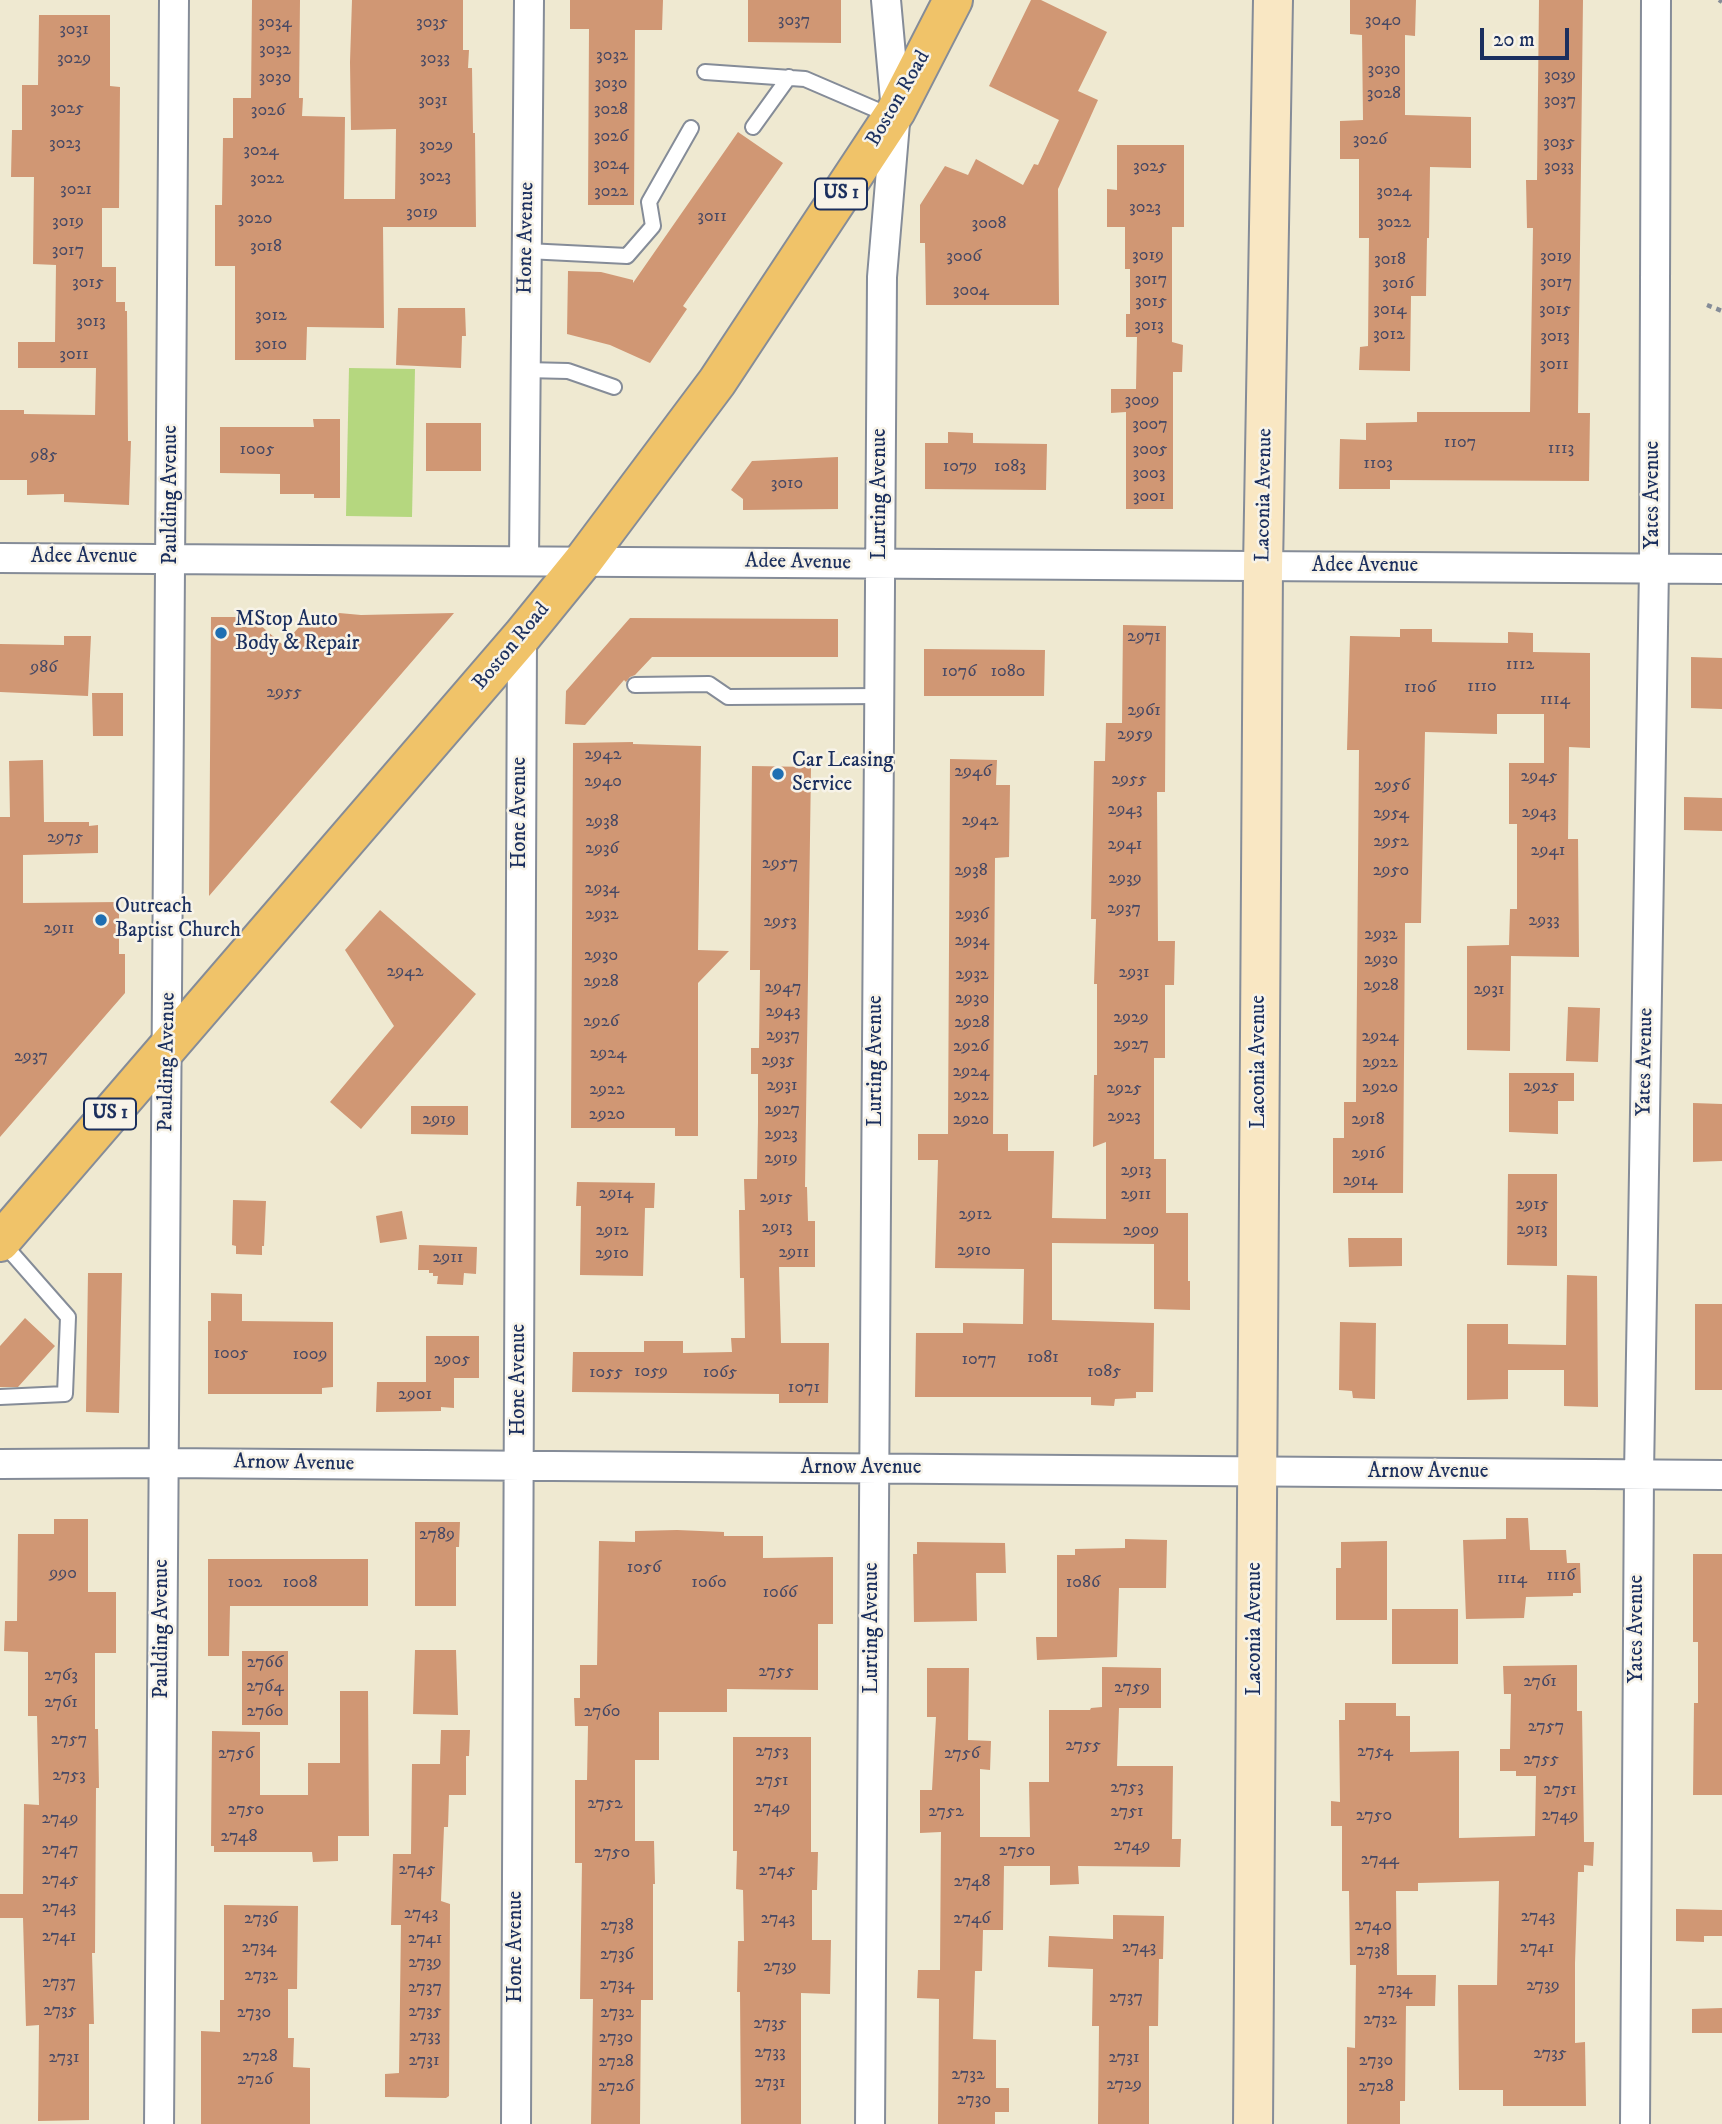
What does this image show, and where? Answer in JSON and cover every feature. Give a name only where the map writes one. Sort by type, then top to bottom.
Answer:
[{"type":"main road","name":"Boston Road","points":[[0,1241],[522,636],[583,561],[717,382],[894,114],[953,0]]},
{"type":"street","name":"Paulding Avenue","points":[[159,2124],[174,0]]},
{"type":"street","name":"Hone Avenue","points":[[524,561],[529,0]]},
{"type":"street","name":"Lurting Avenue","points":[[870,2124],[882,277],[894,114],[886,0]]},
{"type":"street","name":"Laconia Avenue","points":[[1253,2124],[1263,567],[1273,0]]},
{"type":"street","name":"Yates Avenue","points":[[1635,2124],[1639,1474],[1654,568],[1656,0]]},
{"type":"street","name":"Adee Avenue","points":[[0,558],[1722,569]]},
{"type":"street","name":"Hone Avenue","points":[[516,2124],[522,636]]},
{"type":"street","name":"Arnow Avenue","points":[[0,1464],[1722,1475]]},
{"type":"lane","points":[[705,72],[805,79],[894,114]]},
{"type":"lane","points":[[753,127],[789,77]]},
{"type":"lane","points":[[527,251],[627,256],[653,226],[649,202],[691,128]]},
{"type":"lane","points":[[525,370],[568,371],[614,387]]},
{"type":"lane","points":[[635,685],[709,684],[728,697],[880,696]]},
{"type":"lane","points":[[0,1241],[68,1317],[65,1394],[0,1397]]},
{"type":"path","points":[[1707,305],[1722,311]]},
{"type":"green space","points":[[349,368],[415,369],[412,517],[346,516]]},
{"type":"building","points":[[252,0],[300,0],[299,98],[303,98],[302,116],[345,117],[344,199],[395,199],[396,129],[351,130],[352,0],[463,0],[463,50],[469,50],[468,68],[472,68],[476,227],[383,227],[384,328],[307,327],[306,360],[235,360],[235,266],[215,266],[215,205],[222,205],[223,138],[233,138],[233,98],[251,98]]},
{"type":"building","points":[[570,0],[663,0],[662,30],[635,30],[634,205],[588,205],[589,29],[570,29]]},
{"type":"building","points":[[748,0],[841,0],[841,43],[748,42]]},
{"type":"building","points":[[1031,0],[1041,0],[1107,32],[1078,91],[1098,100],[1058,189],[1059,305],[926,305],[925,243],[920,243],[920,205],[945,166],[968,175],[976,159],[1023,185],[1034,164],[1038,165],[1059,120],[989,86]]},
{"type":"building","points":[[1350,0],[1416,0],[1415,36],[1405,35],[1405,115],[1471,117],[1471,168],[1430,167],[1426,296],[1411,296],[1410,371],[1359,370],[1360,347],[1368,346],[1369,238],[1359,238],[1359,159],[1340,159],[1340,121],[1363,120],[1362,35],[1350,34]]},
{"type":"building","points":[[1539,0],[1583,0],[1578,413],[1590,413],[1589,481],[1390,480],[1390,489],[1339,489],[1340,439],[1366,440],[1366,423],[1417,422],[1417,412],[1530,412],[1533,228],[1527,228],[1526,180],[1537,180]]},
{"type":"building","points":[[39,15],[110,15],[110,86],[120,87],[119,208],[102,208],[102,267],[116,267],[116,302],[125,302],[127,311],[128,441],[131,441],[129,505],[64,502],[64,494],[27,495],[27,480],[0,480],[0,410],[24,410],[24,414],[95,415],[96,368],[18,368],[18,342],[55,342],[56,265],[33,264],[34,177],[11,177],[12,130],[22,130],[22,85],[38,85]]},
{"type":"building","points":[[738,132],[783,163],[683,306],[687,309],[650,363],[610,345],[567,334],[568,271],[601,272],[633,280],[633,283]]},
{"type":"building","points":[[1117,145],[1184,145],[1184,227],[1172,227],[1172,342],[1183,345],[1182,372],[1173,372],[1173,509],[1126,509],[1126,412],[1111,413],[1111,389],[1136,389],[1137,337],[1126,337],[1126,314],[1130,314],[1130,269],[1125,269],[1125,227],[1107,227],[1107,189],[1117,190]]},
{"type":"building","points":[[398,308],[465,308],[466,336],[462,336],[461,368],[396,365]]},
{"type":"building","points":[[313,419],[340,419],[340,498],[314,498],[314,494],[280,494],[280,474],[220,473],[220,427],[314,427]]},
{"type":"building","points":[[426,423],[481,423],[481,471],[426,471]]},
{"type":"building","points":[[948,432],[973,433],[973,443],[1047,444],[1046,490],[925,489],[925,443],[948,443]]},
{"type":"building","points":[[838,457],[838,509],[743,510],[743,499],[731,490],[752,461]]},
{"type":"building","points":[[339,613],[454,613],[209,896],[211,617],[251,617],[283,645],[308,617],[337,616]]},
{"type":"building","points":[[630,618],[838,619],[838,657],[652,657],[635,675],[626,682],[624,680],[585,725],[565,724],[566,691]]},
{"type":"building","points":[[1123,625],[1166,626],[1165,792],[1157,792],[1158,941],[1175,941],[1174,985],[1165,985],[1165,1058],[1154,1058],[1154,1159],[1166,1159],[1166,1213],[1188,1213],[1190,1310],[1154,1309],[1154,1244],[1052,1243],[1052,1320],[1154,1323],[1153,1392],[1136,1392],[1136,1398],[1115,1399],[1114,1406],[1091,1405],[1091,1397],[915,1397],[916,1333],[963,1333],[963,1323],[1023,1324],[1024,1269],[935,1268],[938,1160],[918,1160],[918,1134],[948,1134],[950,759],[997,760],[996,785],[1010,785],[1009,857],[995,858],[993,1134],[1008,1134],[1008,1151],[1054,1151],[1052,1218],[1106,1219],[1106,1142],[1093,1147],[1094,1075],[1097,1075],[1097,984],[1094,984],[1096,919],[1091,919],[1094,761],[1105,761],[1106,723],[1122,723]]},
{"type":"building","points":[[1400,629],[1432,629],[1432,642],[1508,643],[1508,632],[1533,633],[1533,652],[1590,653],[1590,748],[1569,747],[1568,839],[1578,839],[1579,957],[1511,956],[1510,1051],[1467,1050],[1467,946],[1509,945],[1510,909],[1517,909],[1517,824],[1509,824],[1509,763],[1544,763],[1544,714],[1497,714],[1497,734],[1425,732],[1421,923],[1405,923],[1403,1193],[1333,1193],[1333,1138],[1344,1138],[1344,1102],[1356,1102],[1359,750],[1347,750],[1350,636],[1400,637]]},
{"type":"building","points":[[64,636],[91,636],[88,696],[0,692],[0,644],[64,645]]},
{"type":"building","points":[[924,649],[1045,650],[1044,696],[924,696]]},
{"type":"building","points":[[1691,657],[1722,658],[1722,709],[1691,708]]},
{"type":"building","points":[[92,693],[123,693],[123,736],[93,736]]},
{"type":"building","points":[[633,742],[701,746],[698,950],[729,951],[698,983],[698,1136],[675,1136],[675,1128],[571,1128],[573,743]]},
{"type":"building","points":[[43,760],[44,822],[89,822],[89,826],[98,825],[98,853],[23,855],[23,903],[119,902],[119,954],[125,954],[125,993],[0,1137],[0,817],[10,817],[9,761]]},
{"type":"building","points":[[752,766],[811,767],[805,1187],[808,1221],[815,1221],[815,1267],[779,1267],[781,1343],[829,1343],[828,1403],[779,1403],[779,1394],[572,1392],[573,1352],[644,1352],[644,1341],[683,1341],[683,1353],[732,1352],[731,1338],[745,1338],[744,1278],[740,1278],[739,1210],[745,1210],[744,1179],[757,1179],[758,1074],[751,1074],[751,1048],[759,1048],[760,970],[750,970]]},
{"type":"building","points":[[1684,797],[1722,798],[1722,831],[1684,830]]},
{"type":"building","points":[[380,910],[476,994],[361,1129],[330,1102],[394,1026],[345,950]]},
{"type":"building","points":[[1568,1007],[1600,1008],[1598,1062],[1566,1061]]},
{"type":"building","points":[[1509,1073],[1574,1073],[1574,1101],[1558,1101],[1558,1134],[1509,1132]]},
{"type":"building","points":[[1693,1103],[1722,1104],[1722,1161],[1693,1162]]},
{"type":"building","points":[[411,1106],[468,1106],[468,1135],[411,1134]]},
{"type":"building","points":[[1508,1174],[1557,1174],[1557,1266],[1507,1265]]},
{"type":"building","points":[[577,1182],[655,1183],[654,1208],[645,1208],[643,1276],[580,1275],[581,1206],[576,1206]]},
{"type":"building","points":[[233,1200],[266,1201],[262,1255],[236,1254],[236,1246],[232,1245]]},
{"type":"building","points":[[402,1211],[407,1239],[380,1243],[376,1216]]},
{"type":"building","points":[[1348,1238],[1402,1238],[1402,1266],[1349,1267]]},
{"type":"building","points":[[419,1245],[477,1247],[476,1274],[464,1273],[463,1285],[437,1284],[438,1276],[433,1276],[429,1270],[418,1270]]},
{"type":"building","points":[[88,1273],[122,1273],[119,1413],[86,1412]]},
{"type":"building","points":[[1567,1275],[1597,1276],[1598,1407],[1564,1406],[1564,1370],[1508,1370],[1508,1399],[1467,1400],[1467,1324],[1508,1324],[1508,1344],[1566,1345]]},
{"type":"building","points":[[211,1293],[242,1294],[242,1321],[333,1322],[333,1387],[322,1388],[322,1394],[208,1394],[208,1321],[211,1321]]},
{"type":"building","points":[[1695,1304],[1722,1304],[1722,1390],[1695,1390]]},
{"type":"building","points":[[25,1318],[55,1346],[18,1387],[0,1387],[0,1346]]},
{"type":"building","points":[[1340,1322],[1376,1323],[1375,1399],[1353,1398],[1352,1391],[1339,1390]]},
{"type":"building","points":[[426,1336],[479,1336],[479,1378],[454,1378],[454,1408],[441,1407],[441,1411],[376,1412],[377,1382],[426,1382]]},
{"type":"building","points":[[1506,1518],[1528,1518],[1530,1550],[1566,1550],[1567,1563],[1580,1563],[1581,1593],[1573,1593],[1573,1596],[1526,1597],[1524,1618],[1466,1619],[1463,1540],[1506,1539]]},
{"type":"building","points":[[54,1519],[88,1519],[88,1592],[116,1592],[116,1653],[95,1653],[95,1729],[98,1729],[99,1788],[96,1788],[95,1953],[92,1953],[94,2024],[89,2024],[89,2120],[38,2121],[39,2025],[26,2026],[23,1918],[0,1918],[0,1894],[23,1894],[24,1804],[39,1805],[37,1716],[28,1716],[28,1652],[4,1651],[5,1621],[17,1621],[18,1534],[54,1534]]},
{"type":"building","points":[[415,1522],[460,1522],[459,1547],[456,1547],[456,1606],[415,1606]]},
{"type":"building","points":[[635,1531],[724,1532],[724,1536],[763,1536],[763,1558],[833,1557],[833,1624],[818,1624],[818,1690],[727,1689],[727,1712],[659,1712],[659,1760],[635,1760],[635,1841],[654,1841],[655,1884],[653,2000],[641,2000],[640,2124],[591,2124],[593,1999],[580,1999],[582,1863],[575,1863],[575,1780],[587,1780],[588,1726],[575,1726],[574,1698],[580,1698],[580,1665],[597,1665],[599,1541],[635,1542]]},
{"type":"building","points":[[1125,1539],[1167,1540],[1166,1588],[1119,1588],[1117,1657],[1037,1660],[1036,1637],[1057,1637],[1057,1555],[1075,1555],[1075,1549],[1125,1548]]},
{"type":"building","points":[[1387,1541],[1387,1620],[1336,1620],[1336,1568],[1341,1568],[1341,1542]]},
{"type":"building","points":[[917,1542],[1005,1543],[1006,1573],[976,1573],[977,1621],[914,1622],[913,1554],[917,1554]]},
{"type":"building","points":[[1693,1554],[1722,1554],[1722,1795],[1693,1795],[1698,1642],[1693,1642]]},
{"type":"building","points":[[208,1559],[368,1559],[368,1606],[230,1606],[229,1656],[208,1656]]},
{"type":"building","points":[[1392,1609],[1458,1609],[1458,1664],[1392,1664]]},
{"type":"building","points":[[415,1650],[456,1650],[458,1715],[413,1714]]},
{"type":"building","points":[[242,1651],[288,1651],[288,1725],[242,1725]]},
{"type":"building","points":[[1577,1665],[1577,1711],[1582,1711],[1584,1842],[1594,1842],[1593,1866],[1584,1865],[1584,1872],[1578,1872],[1575,1963],[1575,2043],[1585,2042],[1586,2106],[1503,2106],[1503,2090],[1459,2090],[1458,1985],[1497,1985],[1499,1881],[1418,1883],[1418,1891],[1396,1891],[1397,1975],[1436,1975],[1435,2006],[1406,2006],[1405,2101],[1400,2101],[1400,2124],[1347,2124],[1347,2047],[1355,2048],[1356,1965],[1350,1965],[1349,1891],[1342,1891],[1342,1826],[1331,1826],[1331,1801],[1340,1802],[1339,1720],[1345,1720],[1345,1703],[1396,1703],[1396,1716],[1410,1716],[1410,1752],[1459,1751],[1459,1838],[1535,1836],[1536,1776],[1516,1776],[1516,1771],[1500,1771],[1500,1749],[1510,1749],[1511,1694],[1504,1694],[1503,1666]]},
{"type":"building","points":[[1102,1667],[1161,1668],[1161,1708],[1119,1708],[1117,1766],[1173,1766],[1172,1839],[1181,1839],[1180,1867],[1078,1866],[1079,1884],[1050,1885],[1050,1866],[1004,1866],[1003,1930],[983,1930],[982,1971],[975,1971],[973,2039],[996,2040],[996,2088],[1009,2088],[1009,2112],[995,2112],[995,2124],[938,2124],[939,1999],[917,1998],[918,1970],[940,1970],[941,1832],[920,1833],[920,1790],[932,1790],[936,1717],[927,1717],[927,1668],[969,1668],[968,1740],[991,1741],[990,1770],[980,1769],[980,1837],[1030,1837],[1029,1782],[1049,1782],[1049,1710],[1090,1710],[1102,1707]]},
{"type":"building","points":[[340,1691],[368,1691],[369,1836],[338,1836],[338,1861],[313,1862],[312,1852],[214,1852],[214,1846],[211,1846],[212,1731],[260,1732],[260,1795],[308,1795],[308,1763],[340,1763]]},
{"type":"building","points":[[441,1730],[470,1730],[469,1756],[466,1756],[466,1795],[449,1795],[448,1827],[444,1827],[441,1901],[450,1904],[449,2096],[385,2097],[385,2074],[399,2073],[401,1925],[391,1925],[393,1854],[411,1854],[412,1764],[440,1764]]},
{"type":"building","points":[[733,1737],[811,1737],[811,1852],[818,1852],[817,1890],[812,1890],[812,1940],[831,1940],[830,1994],[801,1993],[801,2124],[741,2124],[740,1992],[737,1992],[738,1941],[744,1941],[743,1890],[736,1889],[737,1851],[733,1851]]},
{"type":"building","points":[[224,1905],[298,1906],[297,1989],[288,1989],[288,2038],[294,2038],[293,2067],[310,2068],[310,2124],[201,2124],[201,2031],[220,2032],[220,2000],[224,2000]]},
{"type":"building","points":[[1676,1909],[1722,1910],[1722,1936],[1704,1936],[1704,1942],[1676,1941]]},
{"type":"building","points":[[1113,1915],[1164,1916],[1163,1959],[1159,1959],[1158,2026],[1149,2026],[1149,2124],[1098,2124],[1099,2026],[1092,2026],[1093,1969],[1048,1967],[1049,1936],[1113,1939]]},
{"type":"building","points":[[1722,2008],[1722,2033],[1692,2033],[1692,2009]]},
{"type":"place","name":"MStop Auto Body & Repair","points":[[221,633]]},
{"type":"place","name":"Car Leasing Service","points":[[778,774]]},
{"type":"place","name":"Outreach Baptist Church","points":[[101,920]]}]
